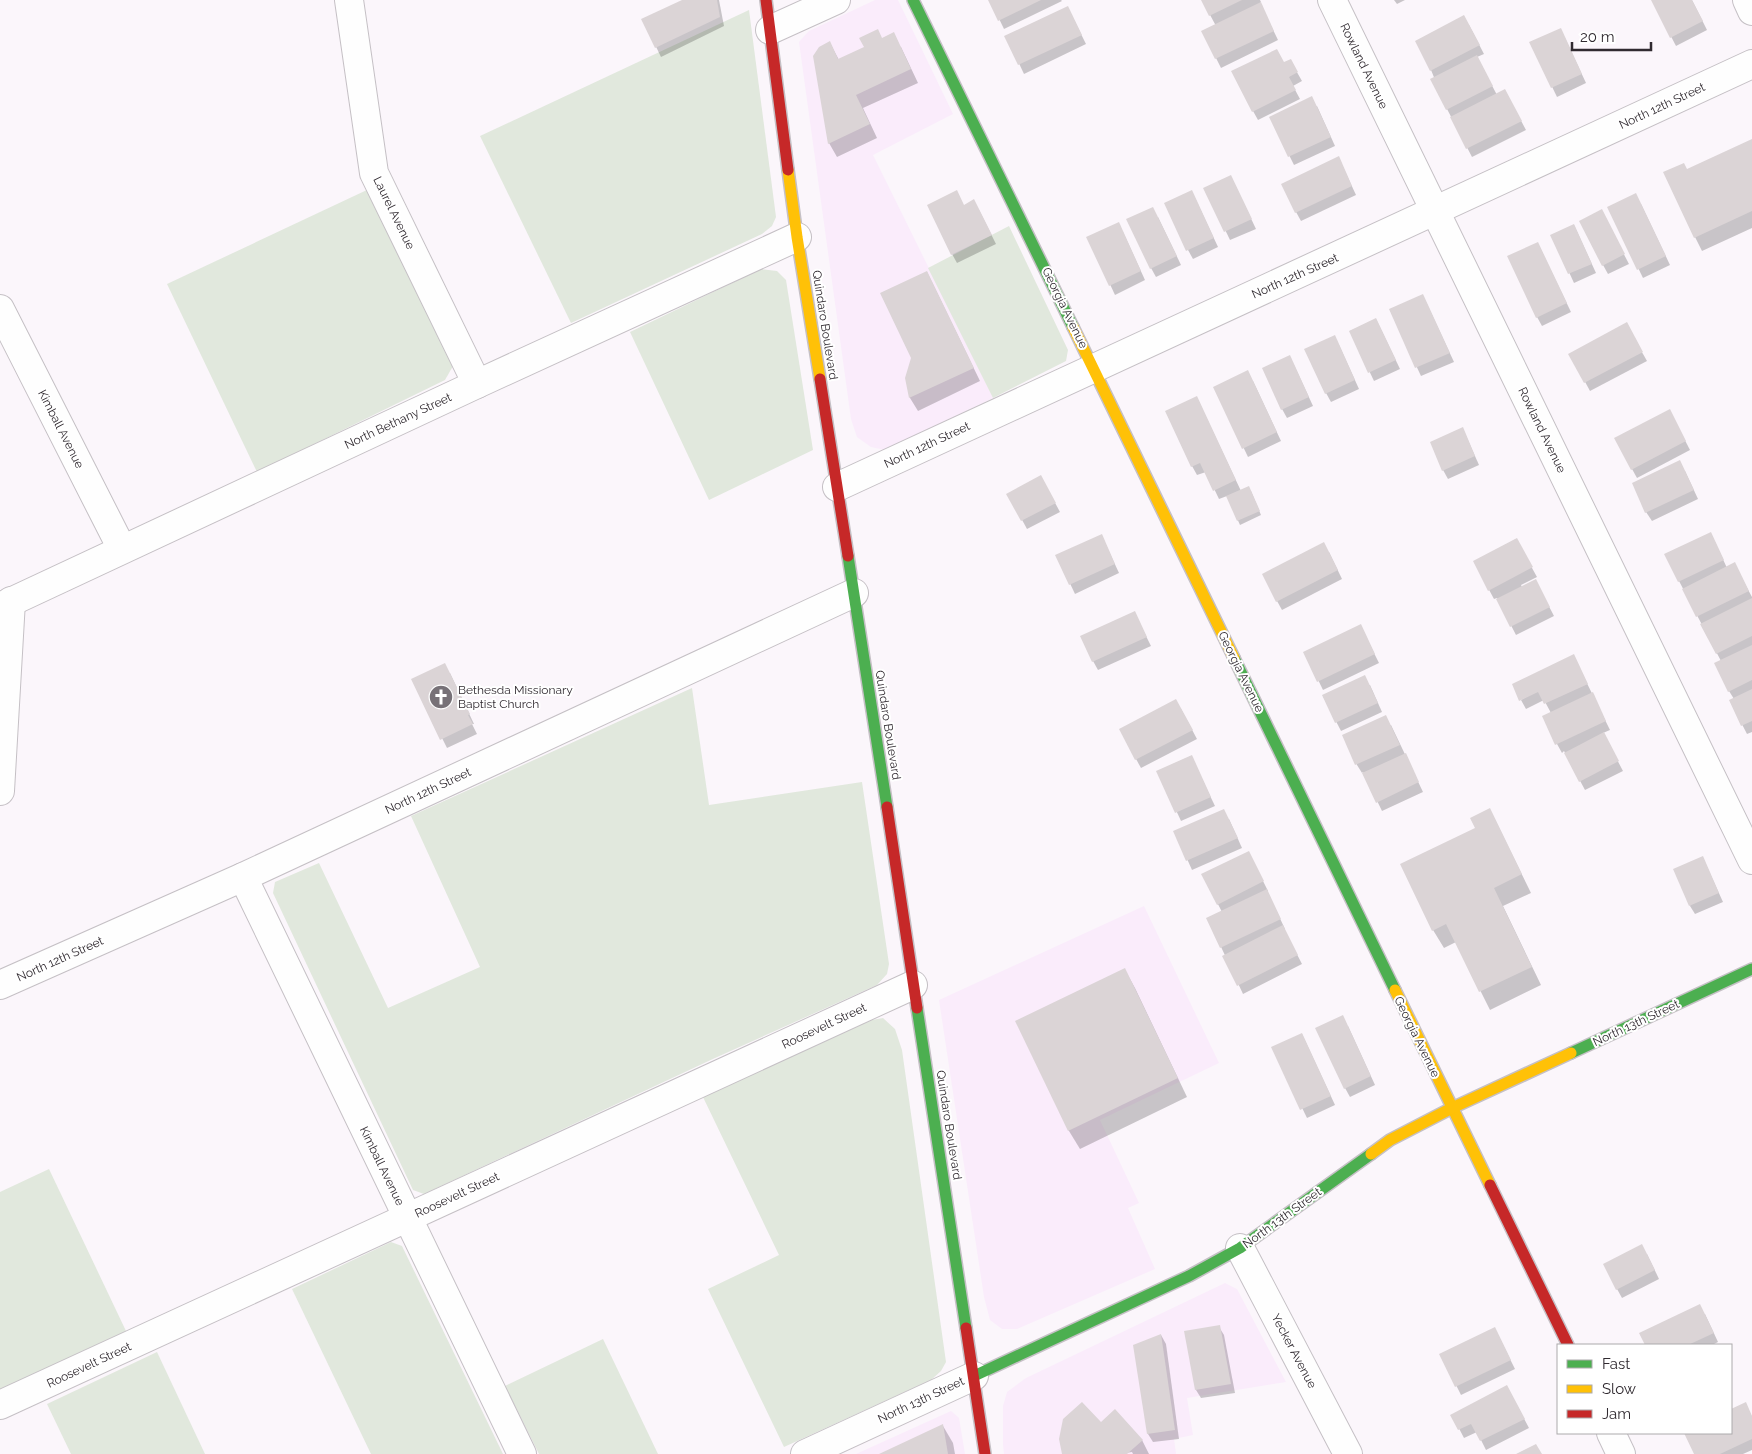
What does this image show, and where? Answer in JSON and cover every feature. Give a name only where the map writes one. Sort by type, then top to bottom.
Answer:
[{"type":"street","name":"Laurel Avenue","points":[[349,0],[374,173],[477,384]]},
{"type":"street","name":"Quindaro Boulevard","points":[[766,0],[797,237],[854,593],[985,1454]]},
{"type":"street","points":[[770,30],[836,0]]},
{"type":"street","name":"Georgia Avenue","points":[[913,0],[1094,367],[1568,1344]]},
{"type":"street","name":"Rowland Avenue","points":[[1332,0],[1752,860]]},
{"type":"street","points":[[1746,0],[1752,11]]},
{"type":"street","name":"North 12th Street","points":[[837,487],[1752,64]]},
{"type":"street","name":"North Bethany Street","points":[[6,604],[797,237]]},
{"type":"street","name":"Kimball Avenue","points":[[0,309],[122,549]]},
{"type":"street","name":"North 12th Street","points":[[0,986],[243,877],[854,593]]},
{"type":"street","points":[[0,791],[6,604]]},
{"type":"street","name":"Kimball Avenue","points":[[243,877],[522,1454]]},
{"type":"street","name":"North 13th Street","points":[[805,1454],[1189,1276],[1240,1248],[1390,1140],[1452,1108],[1752,969]]},
{"type":"street","name":"Roosevelt Street","points":[[0,1405],[913,985]]},
{"type":"street","name":"Yecker Avenue","points":[[1240,1248],[1348,1454]]},
{"type":"street","points":[[1612,1434],[1622,1454]]},
{"type":"shaded area","points":[[875,0],[898,0],[953,114],[873,155],[993,398],[885,450],[871,447],[857,437],[851,419],[799,42],[809,31]]},
{"type":"shaded area","points":[[749,10],[776,217],[772,226],[762,234],[571,323],[480,136]]},
{"type":"shaded area","points":[[369,189],[453,366],[445,380],[257,472],[167,284]]},
{"type":"shaded area","points":[[1009,226],[1068,350],[1066,361],[993,398],[928,268]]},
{"type":"shaded area","points":[[761,269],[777,271],[786,280],[813,450],[709,500],[630,332]]},
{"type":"shaded area","points":[[692,688],[709,805],[862,782],[889,964],[887,974],[877,985],[715,1058],[424,1194],[413,1190],[273,893],[275,882],[319,863],[388,1008],[480,967],[411,816]]},
{"type":"shaded area","points":[[1144,906],[1219,1063],[1100,1120],[1139,1203],[1128,1208],[1155,1269],[1017,1329],[1002,1329],[990,1320],[984,1297],[939,1000]]},
{"type":"shaded area","points":[[883,1018],[895,1029],[902,1050],[946,1362],[941,1371],[931,1380],[784,1447],[708,1289],[779,1255],[702,1095],[866,1021]]},
{"type":"shaded area","points":[[49,1169],[126,1331],[0,1390],[0,1192]]},
{"type":"shaded area","points":[[391,1242],[402,1246],[503,1454],[371,1454],[292,1289]]},
{"type":"shaded area","points":[[1225,1283],[1237,1289],[1286,1382],[1187,1398],[1193,1435],[1174,1439],[1176,1454],[1004,1454],[1003,1406],[1007,1392],[1026,1378]]},
{"type":"shaded area","points":[[603,1339],[658,1454],[539,1454],[505,1386]]},
{"type":"shaded area","points":[[157,1352],[205,1454],[71,1454],[47,1404]]},
{"type":"shaded area","points":[[951,1411],[959,1418],[965,1454],[856,1454]]},
{"type":"building","points":[[682,0],[717,0],[720,17],[655,48],[641,19]]},
{"type":"building","points":[[988,0],[1041,0],[998,21]]},
{"type":"building","points":[[1201,0],[1242,0],[1209,16]]},
{"type":"building","points":[[1651,0],[1692,0],[1703,21],[1670,38]]},
{"type":"building","points":[[1261,2],[1274,31],[1215,59],[1201,31]]},
{"type":"building","points":[[1068,6],[1082,35],[1018,65],[1004,36]]},
{"type":"building","points":[[1464,15],[1480,45],[1430,71],[1415,41]]},
{"type":"building","points":[[1561,28],[1582,74],[1551,88],[1529,42]]},
{"type":"building","points":[[878,29],[882,38],[894,32],[911,69],[856,95],[870,124],[828,144],[813,56],[819,47],[830,41],[838,59],[864,47],[859,38]]},
{"type":"building","points":[[1277,49],[1284,62],[1291,59],[1298,72],[1289,77],[1296,90],[1252,112],[1231,71]]},
{"type":"building","points":[[1477,55],[1493,86],[1446,110],[1430,79]]},
{"type":"building","points":[[1505,89],[1522,121],[1466,149],[1450,117]]},
{"type":"building","points":[[1312,96],[1331,137],[1288,157],[1269,117]]},
{"type":"building","points":[[1752,139],[1752,211],[1694,238],[1663,172],[1684,163],[1687,169]]},
{"type":"building","points":[[1339,156],[1352,186],[1295,213],[1281,184]]},
{"type":"building","points":[[1231,175],[1252,219],[1224,232],[1203,188]]},
{"type":"building","points":[[957,190],[964,205],[974,199],[992,235],[951,255],[927,205]]},
{"type":"building","points":[[1192,190],[1214,238],[1186,251],[1164,203]]},
{"type":"building","points":[[1636,193],[1666,256],[1637,270],[1607,207]]},
{"type":"building","points":[[1153,207],[1177,256],[1150,269],[1126,219]]},
{"type":"building","points":[[1602,209],[1625,254],[1602,266],[1579,221]]},
{"type":"building","points":[[1119,222],[1141,271],[1109,286],[1086,237]]},
{"type":"building","points":[[1574,224],[1592,264],[1568,274],[1550,235]]},
{"type":"building","points":[[1538,242],[1567,303],[1536,318],[1507,256]]},
{"type":"building","points":[[927,271],[974,368],[909,398],[905,378],[911,358],[880,293]]},
{"type":"building","points":[[1423,294],[1450,353],[1415,368],[1389,309]]},
{"type":"building","points":[[1376,318],[1396,360],[1368,373],[1349,331]]},
{"type":"building","points":[[1627,322],[1643,352],[1584,383],[1568,354]]},
{"type":"building","points":[[1335,335],[1355,380],[1325,394],[1304,349]]},
{"type":"building","points":[[1290,355],[1309,397],[1281,410],[1262,368]]},
{"type":"building","points":[[1248,370],[1277,432],[1242,449],[1213,387]]},
{"type":"building","points":[[1197,396],[1236,480],[1213,491],[1200,463],[1191,467],[1165,411]]},
{"type":"building","points":[[1670,409],[1686,441],[1631,470],[1614,438]]},
{"type":"building","points":[[1463,427],[1475,456],[1442,471],[1430,442]]},
{"type":"building","points":[[1680,460],[1694,490],[1645,513],[1632,483]]},
{"type":"building","points":[[1041,475],[1056,503],[1021,521],[1006,494]]},
{"type":"building","points":[[1249,486],[1260,511],[1237,521],[1226,496]]},
{"type":"building","points":[[1711,532],[1724,560],[1678,582],[1664,554]]},
{"type":"building","points":[[1102,534],[1115,564],[1069,585],[1055,555]]},
{"type":"building","points":[[1517,538],[1533,567],[1488,591],[1473,561]]},
{"type":"building","points":[[1324,542],[1338,570],[1276,602],[1262,574]]},
{"type":"building","points":[[1735,562],[1749,591],[1696,617],[1682,589]]},
{"type":"building","points":[[1536,579],[1550,607],[1510,627],[1496,599]]},
{"type":"building","points":[[1752,598],[1752,636],[1716,654],[1700,624]]},
{"type":"building","points":[[1135,611],[1147,637],[1092,662],[1080,636]]},
{"type":"building","points":[[1361,624],[1375,654],[1317,682],[1303,652]]},
{"type":"building","points":[[1752,645],[1752,680],[1728,692],[1714,663]]},
{"type":"building","points":[[1574,654],[1588,684],[1544,704],[1538,692],[1519,701],[1512,684]]},
{"type":"building","name":"Bethesda Missionary Baptist Church","points":[[445,663],[473,724],[440,740],[411,679]]},
{"type":"building","points":[[1365,675],[1378,703],[1335,723],[1322,695]]},
{"type":"building","points":[[1752,689],[1752,721],[1741,726],[1729,700]]},
{"type":"building","points":[[1593,692],[1606,721],[1555,745],[1542,716]]},
{"type":"building","points":[[1176,699],[1193,730],[1135,760],[1119,729]]},
{"type":"building","points":[[1386,715],[1400,745],[1355,765],[1342,735]]},
{"type":"building","points":[[1604,732],[1619,761],[1579,782],[1564,753]]},
{"type":"building","points":[[1406,753],[1419,782],[1376,803],[1362,773]]},
{"type":"building","points":[[1192,755],[1211,797],[1175,813],[1156,771]]},
{"type":"building","points":[[1490,808],[1522,874],[1494,888],[1532,967],[1479,992],[1446,924],[1432,931],[1400,864],[1475,828],[1470,818]]},
{"type":"building","points":[[1224,809],[1238,838],[1186,861],[1173,831]]},
{"type":"building","points":[[1249,851],[1264,881],[1217,905],[1201,874]]},
{"type":"building","points":[[1703,856],[1719,893],[1689,906],[1673,869]]},
{"type":"building","points":[[1267,889],[1281,919],[1220,948],[1206,918]]},
{"type":"building","points":[[1283,925],[1298,955],[1237,986],[1222,956]]},
{"type":"building","points":[[1125,968],[1178,1078],[1068,1131],[1015,1021]]},
{"type":"building","points":[[1343,1015],[1371,1076],[1344,1089],[1315,1028]]},
{"type":"building","points":[[1302,1033],[1331,1096],[1300,1110],[1271,1047]]},
{"type":"building","points":[[1642,1244],[1655,1270],[1616,1290],[1603,1264]]},
{"type":"building","points":[[1700,1304],[1714,1333],[1690,1344],[1644,1344],[1639,1333]]},
{"type":"building","points":[[1220,1325],[1231,1384],[1195,1390],[1184,1331]]},
{"type":"building","points":[[1495,1327],[1511,1360],[1455,1387],[1439,1354]]},
{"type":"building","points":[[1161,1334],[1175,1430],[1147,1434],[1133,1345]]},
{"type":"building","points":[[1507,1385],[1525,1419],[1480,1441],[1471,1424],[1458,1430],[1450,1415]]},
{"type":"building","points":[[1082,1402],[1101,1422],[1115,1409],[1143,1440],[1127,1454],[1062,1454],[1059,1439],[1063,1419]]},
{"type":"building","points":[[1746,1402],[1752,1416],[1752,1439],[1720,1454],[1694,1454],[1684,1434],[1732,1434],[1732,1409]]},
{"type":"building","points":[[943,1424],[948,1454],[879,1454]]},
{"type":"building","points":[[1536,1444],[1542,1454],[1516,1454]]},
{"type":"traffic: fast","points":[[913,0],[1073,327]]},
{"type":"traffic: fast","points":[[848,556],[887,807]]},
{"type":"traffic: fast","points":[[1234,658],[1395,990]]},
{"type":"traffic: fast","points":[[1571,1053],[1752,969]]},
{"type":"traffic: fast","points":[[917,1008],[966,1328]]},
{"type":"traffic: fast","points":[[974,1376],[1189,1276],[1240,1248],[1371,1154]]},
{"type":"traffic: slow","points":[[788,170],[820,379]]},
{"type":"traffic: slow","points":[[1073,327],[1234,658]]},
{"type":"traffic: slow","points":[[1395,990],[1490,1185]]},
{"type":"traffic: slow","points":[[1371,1154],[1390,1140],[1452,1108],[1571,1053]]},
{"type":"traffic: jam","points":[[766,0],[788,170]]},
{"type":"traffic: jam","points":[[820,379],[848,556]]},
{"type":"traffic: jam","points":[[887,807],[917,1008]]},
{"type":"traffic: jam","points":[[1490,1185],[1568,1344]]},
{"type":"traffic: jam","points":[[966,1328],[985,1454]]},
{"type":"place","name":"Bethesda Missionary Baptist Church","points":[[441,697]]}]
